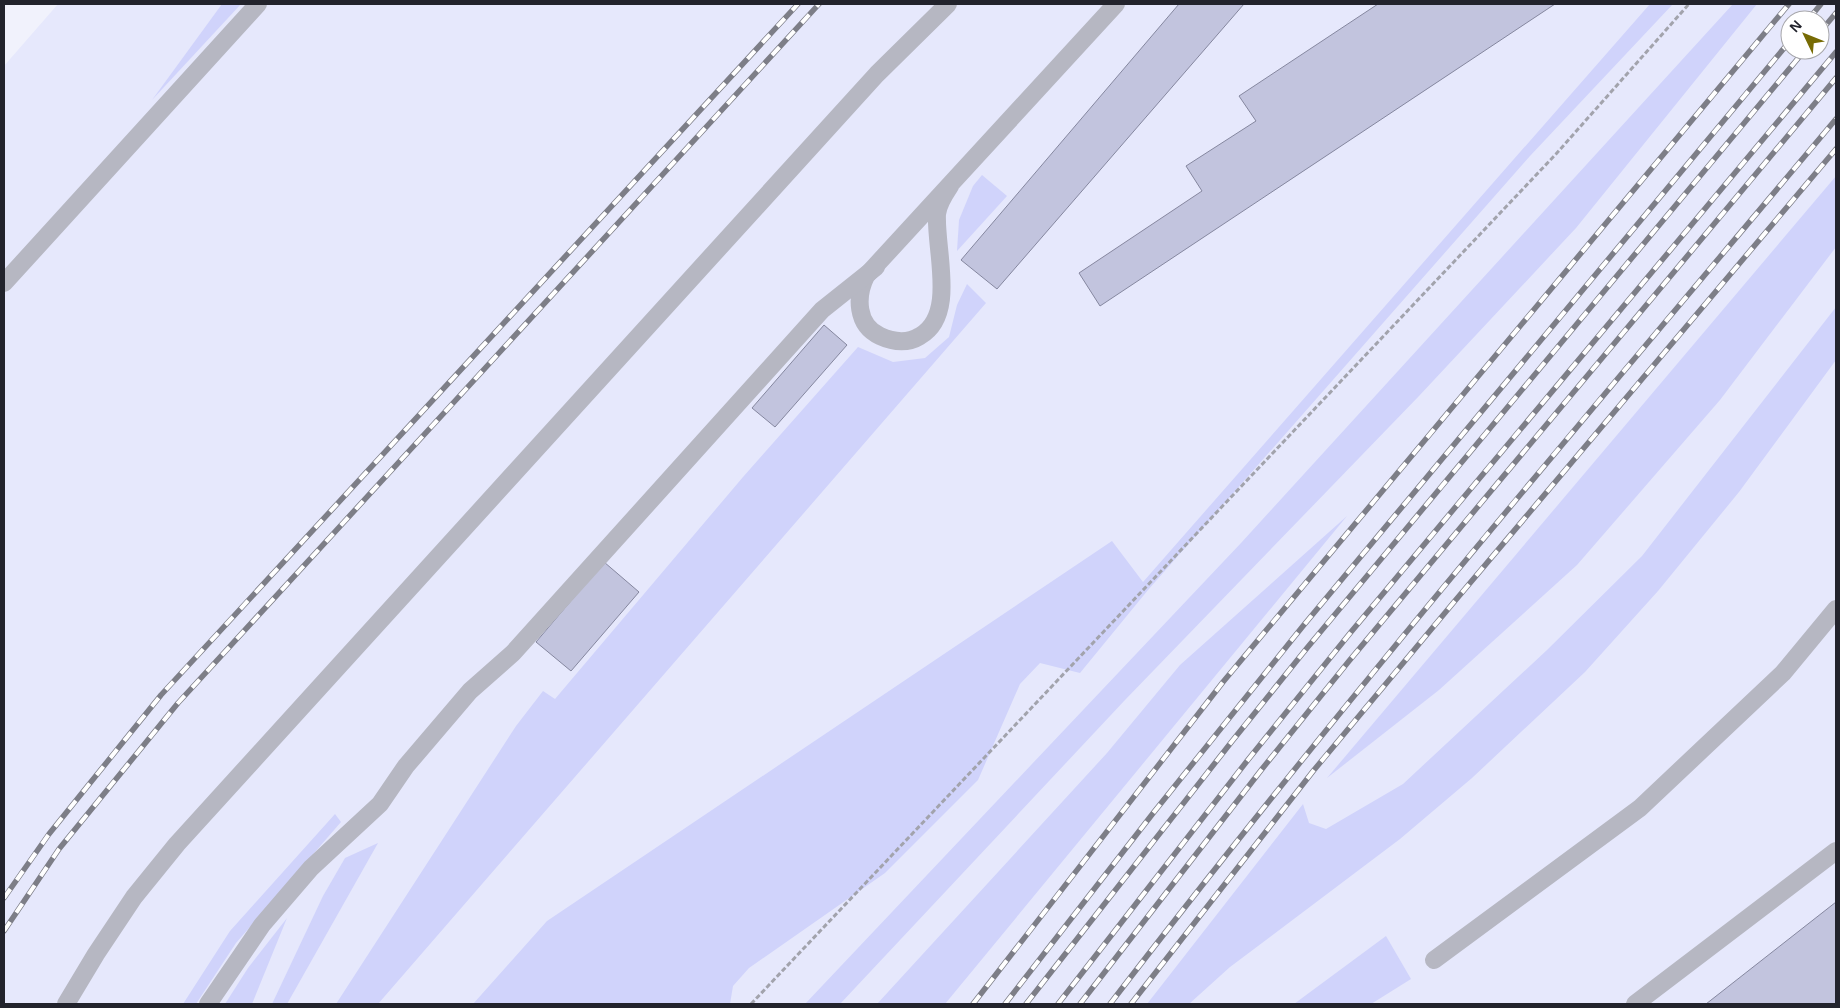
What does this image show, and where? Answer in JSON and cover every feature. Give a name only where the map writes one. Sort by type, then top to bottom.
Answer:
[{"type":"lane","points":[[4,282],[258,4]]},
{"type":"lane","points":[[66,1004],[134,897],[177,844],[877,74],[948,4]]},
{"type":"lane","points":[[950,186],[943,196],[937,215],[940,308],[935,321],[926,332],[914,339],[901,342],[888,340],[876,334],[867,326],[861,314],[860,288],[866,276],[1116,4]]},
{"type":"lane","points":[[208,1004],[262,925],[311,868],[380,804],[406,766],[470,691],[513,653],[822,310],[876,267]]},
{"type":"lane","points":[[1434,960],[1640,808],[1783,673],[1836,609]]},
{"type":"lane","points":[[1635,1004],[1836,852]]},
{"type":"path","points":[[751,1004],[1549,162],[1689,4]]},
{"type":"shaded area","points":[[58,4],[1836,4],[1836,1004],[4,1004],[4,66]]},
{"type":"shaded area","points":[[222,4],[241,4],[152,100]]},
{"type":"shaded area","points":[[1650,4],[1673,4],[1530,156],[1148,590],[1080,673],[1040,663],[1020,684],[978,780],[885,873],[749,968],[733,986],[730,1004],[473,1004],[547,921],[1112,541],[1143,582]]},
{"type":"shaded area","points":[[1733,4],[1757,4],[1576,228],[1419,396],[1125,700],[840,1004],[805,1004],[1241,543]]},
{"type":"shaded area","points":[[982,175],[1007,196],[957,251],[959,220],[973,186]]},
{"type":"shaded area","points":[[1836,176],[1836,247],[1720,400],[1577,565],[1439,690],[1327,778]]},
{"type":"shaded area","points":[[967,284],[986,303],[378,1004],[336,1004],[516,726],[543,691],[555,699],[743,477],[858,347],[893,362],[925,358],[949,337],[957,305]]},
{"type":"shaded area","points":[[1836,307],[1836,360],[1739,492],[1658,591],[1585,672],[1472,778],[1400,839],[1230,967],[1189,1004],[1147,1004],[1303,804],[1309,823],[1326,829],[1403,784],[1547,650],[1642,556]]},
{"type":"shaded area","points":[[1347,516],[945,1004],[877,1004],[1107,753],[1180,665]]},
{"type":"shaded area","points":[[335,814],[341,822],[236,943],[196,1004],[183,1004],[230,931]]},
{"type":"shaded area","points":[[378,843],[287,1004],[272,1004],[323,896],[345,858]]},
{"type":"shaded area","points":[[287,918],[252,1004],[225,1004],[248,968]]},
{"type":"shaded area","points":[[1386,936],[1411,979],[1371,1004],[1294,1004]]},
{"type":"building","points":[[1179,4],[1244,4],[997,289],[961,260]]},
{"type":"building","points":[[1378,4],[1555,4],[1100,306],[1079,273],[1202,191],[1186,166],[1256,121],[1239,96]]},
{"type":"building","points":[[824,325],[847,345],[775,427],[752,408]]},
{"type":"building","points":[[604,562],[639,592],[571,671],[536,642]]},
{"type":"building","points":[[1836,902],[1836,1004],[1706,1004]]},
{"type":"railway","points":[[4,898],[49,834],[161,695],[798,4]]},
{"type":"railway","points":[[4,931],[59,849],[178,703],[819,4]]},
{"type":"railway","points":[[973,1004],[1223,682],[1789,4]]},
{"type":"railway","points":[[1816,10],[1821,4]]},
{"type":"railway","points":[[1830,20],[1836,13]]},
{"type":"railway","points":[[1058,1004],[1247,761],[1351,632],[1836,52]]},
{"type":"railway","points":[[1005,1004],[1154,812],[1303,626],[1780,53]]},
{"type":"railway","points":[[1026,1004],[1307,648],[1797,60]]},
{"type":"railway","points":[[1080,1004],[1262,769],[1349,661],[1836,78]]},
{"type":"railway","points":[[1110,1004],[1287,779],[1468,557],[1836,119]]},
{"type":"railway","points":[[1131,1004],[1314,770],[1836,149]]}]
